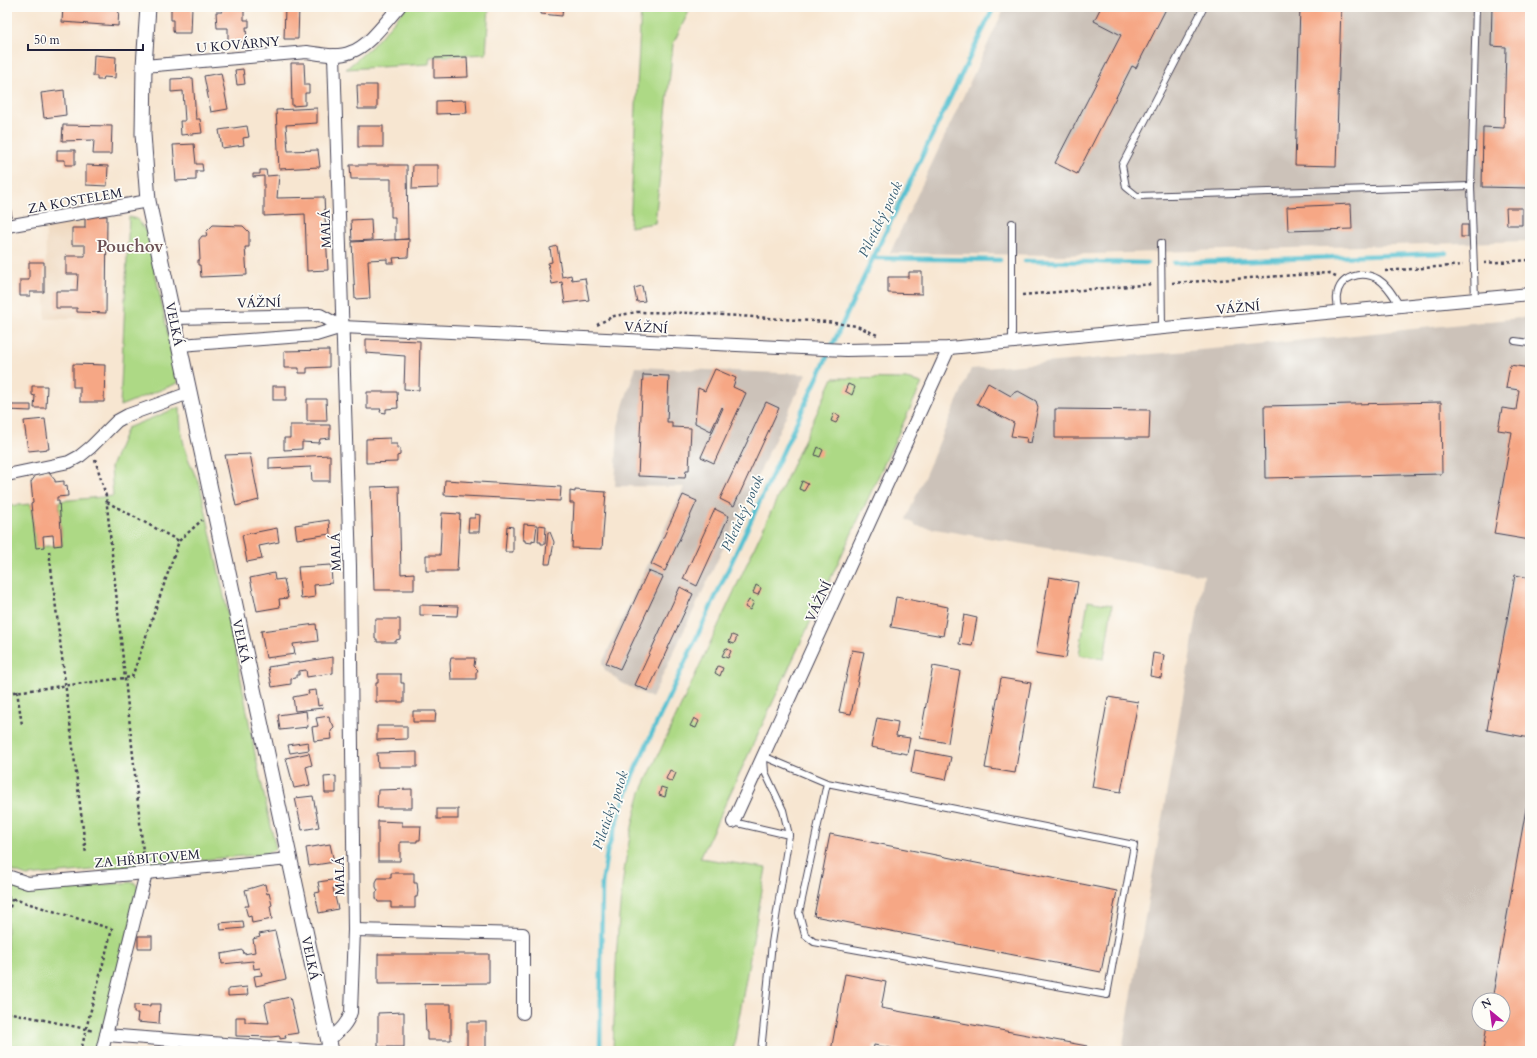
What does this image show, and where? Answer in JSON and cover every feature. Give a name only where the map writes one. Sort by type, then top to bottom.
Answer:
[{"type":"street","name":"VELKÁ","points":[[148,7],[144,66],[143,134],[148,201],[330,1047]]},
{"type":"street","name":"U KOVÁRNY","points":[[144,66],[307,52],[334,55],[351,52],[366,43],[399,7]]},
{"type":"street","name":"MALÁ","points":[[330,1047],[349,1019],[351,1012],[354,930],[350,566],[334,55]]},
{"type":"street","name":"ZA KOSTELEM","points":[[7,226],[148,201]]},
{"type":"street","name":"VÁŽNÍ","points":[[180,345],[316,335],[342,327],[816,349],[846,350],[949,348],[1530,294]]},
{"type":"street","name":"VÁŽNÍ","points":[[174,318],[320,315],[342,327]]},
{"type":"street","name":"VÁŽNÍ","points":[[733,822],[949,348]]},
{"type":"street","points":[[7,475],[69,462],[80,456],[91,447],[117,421],[189,393]]},
{"type":"street","name":"ZA HŘBITOVEM","points":[[7,876],[28,883],[289,859]]},
{"type":"street","points":[[102,1051],[146,873]]},
{"type":"street","points":[[354,930],[523,934],[523,1013]]},
{"type":"street","points":[[106,1035],[318,1051],[330,1047]]},
{"type":"lane","points":[[1204,7],[1122,165],[1126,187],[1137,196],[1471,186]]},
{"type":"lane","points":[[1475,299],[1471,186],[1476,7]]},
{"type":"lane","points":[[1012,223],[1012,342]]},
{"type":"lane","points":[[1161,243],[1162,328]]},
{"type":"lane","points":[[1338,312],[1337,296],[1340,287],[1345,280],[1353,275],[1366,275],[1378,279],[1388,289],[1400,306]]},
{"type":"lane","points":[[1515,341],[1530,343]]},
{"type":"lane","points":[[761,1051],[772,943],[789,836],[783,810],[765,772],[763,756],[827,783],[1134,845],[1107,995],[814,942],[804,935],[799,913],[827,783]]},
{"type":"lane","points":[[733,822],[789,836]]},
{"type":"path","points":[[1378,279],[1385,271],[1500,261],[1530,260]]},
{"type":"path","points":[[1012,296],[1161,283],[1329,273],[1345,280]]},
{"type":"path","points":[[584,338],[602,322],[614,316],[637,312],[694,313],[827,322],[857,326]]},
{"type":"path","points":[[91,447],[107,502],[146,873]]},
{"type":"path","points":[[107,502],[179,541]]},
{"type":"path","points":[[7,693],[132,677],[179,541],[214,509]]},
{"type":"path","points":[[49,551],[86,854]]},
{"type":"path","points":[[17,691],[22,725]]},
{"type":"path","points":[[7,897],[112,929],[81,1051]]},
{"type":"path","points":[[7,919],[12,899]]},
{"type":"path","points":[[7,1012],[86,1029],[106,1035]]},
{"type":"shaded area","points":[[1005,7],[1530,7],[1530,241],[1059,255],[890,253]]},
{"type":"shaded area","points":[[108,214],[106,317],[45,319],[46,224],[82,216]]},
{"type":"shaded area","points":[[1530,317],[1530,1051],[1122,1051],[1204,575],[917,526],[906,519],[971,369],[1248,346]]},
{"type":"shaded area","points":[[636,367],[806,374],[652,698],[622,683],[605,670],[602,663],[684,487],[615,486],[618,426]]},
{"type":"green space","points":[[407,7],[489,7],[486,54],[430,57],[429,64],[346,69],[371,47]]},
{"type":"green space","points":[[641,7],[691,7],[673,44],[655,223],[630,227]]},
{"type":"green space","points":[[129,217],[137,219],[147,233],[178,383],[120,406]]},
{"type":"green space","points":[[833,378],[906,379],[922,383],[700,858],[766,868],[733,1051],[613,1051],[617,953],[622,888],[626,856],[641,792]]},
{"type":"green space","points":[[180,407],[181,428],[185,448],[191,466],[200,485],[276,849],[265,854],[27,876],[7,869],[7,506],[31,504],[36,547],[62,545],[59,501],[113,496],[111,467],[127,428]]},
{"type":"green space","points":[[1088,601],[1112,605],[1104,659],[1079,655]]},
{"type":"green space","points":[[7,882],[36,891],[134,882],[139,888],[99,1051],[7,1051]]},
{"type":"building","points":[[63,7],[119,7],[118,26],[62,22]]},
{"type":"building","points":[[171,7],[192,7],[191,33],[174,33],[173,20],[171,20]]},
{"type":"building","points":[[222,7],[244,7],[244,20],[249,20],[249,27],[246,27],[247,41],[228,42],[228,28],[217,28],[216,12],[222,12]]},
{"type":"building","points":[[285,7],[299,7],[298,39],[284,39]]},
{"type":"building","points":[[541,7],[563,7],[562,16],[541,14]]},
{"type":"building","points":[[1101,7],[1167,7],[1136,68],[1132,66],[1077,174],[1055,163],[1121,35],[1094,21]]},
{"type":"building","points":[[1300,7],[1341,7],[1336,166],[1295,165]]},
{"type":"building","points":[[1492,7],[1530,7],[1530,188],[1482,187],[1483,127],[1504,128],[1506,47],[1491,46]]},
{"type":"building","points":[[94,55],[116,57],[115,78],[104,77],[103,80],[97,80],[97,76],[93,76]]},
{"type":"building","points":[[467,57],[468,77],[434,78],[434,58]]},
{"type":"building","points":[[291,63],[304,63],[305,85],[309,85],[309,93],[305,93],[305,105],[292,106]]},
{"type":"building","points":[[243,69],[245,84],[237,85],[235,70]]},
{"type":"building","points":[[221,73],[228,109],[211,112],[204,76]]},
{"type":"building","points":[[193,78],[196,119],[200,119],[202,133],[181,135],[180,121],[185,121],[183,91],[171,92],[171,79]]},
{"type":"building","points":[[357,85],[377,85],[377,109],[358,109]]},
{"type":"building","points":[[64,90],[66,115],[44,118],[41,93]]},
{"type":"building","points":[[466,100],[467,113],[436,114],[436,101]]},
{"type":"building","points":[[317,108],[317,123],[286,125],[288,151],[318,150],[320,167],[279,169],[276,110]]},
{"type":"building","points":[[63,125],[112,126],[111,154],[93,154],[94,140],[62,141]]},
{"type":"building","points":[[247,126],[249,137],[243,138],[244,145],[222,148],[219,130]]},
{"type":"building","points":[[358,126],[383,126],[383,147],[358,147]]},
{"type":"building","points":[[194,144],[196,164],[202,164],[203,171],[196,171],[196,180],[176,181],[173,145]]},
{"type":"building","points":[[57,150],[75,150],[75,165],[65,165],[65,160],[57,160]]},
{"type":"building","points":[[86,165],[108,166],[107,186],[86,185]]},
{"type":"building","points":[[350,165],[407,165],[408,239],[395,240],[395,217],[391,217],[391,179],[351,179]]},
{"type":"building","points":[[413,165],[438,165],[438,188],[412,189]]},
{"type":"building","points":[[260,170],[266,170],[267,176],[279,175],[277,198],[324,197],[328,270],[307,271],[305,214],[264,216],[264,176],[253,177],[253,174],[260,174]]},
{"type":"building","points":[[9,202],[12,216],[7,217],[7,203]]},
{"type":"building","points":[[1351,204],[1352,229],[1288,231],[1287,207]]},
{"type":"building","points":[[1506,208],[1522,208],[1522,225],[1507,225]]},
{"type":"building","points":[[85,216],[107,216],[106,313],[77,312],[77,308],[56,308],[56,291],[77,291],[78,274],[66,274],[66,256],[85,256],[85,245],[72,245],[72,228],[85,228]]},
{"type":"building","points":[[371,219],[372,240],[352,241],[351,220]]},
{"type":"building","points":[[213,225],[243,226],[249,232],[249,247],[245,247],[247,275],[201,277],[200,265],[198,265],[198,260],[200,260],[199,240],[202,236],[207,236],[206,232]]},
{"type":"building","points":[[1461,225],[1468,225],[1468,237],[1461,237]]},
{"type":"building","points":[[409,239],[408,257],[393,258],[394,263],[387,263],[387,259],[368,260],[370,298],[355,299],[352,242]]},
{"type":"building","points":[[557,246],[562,277],[571,275],[572,280],[585,278],[589,300],[565,303],[562,282],[552,284],[548,263],[552,262],[550,248]]},
{"type":"building","points":[[29,262],[44,262],[44,292],[30,292],[30,296],[20,296],[20,280],[29,280]]},
{"type":"building","points":[[909,272],[922,272],[922,294],[888,293],[888,277],[909,277]]},
{"type":"building","points":[[642,286],[645,301],[637,302],[634,288]]},
{"type":"building","points":[[366,339],[420,341],[419,390],[404,389],[405,356],[366,353]]},
{"type":"building","points":[[329,350],[329,367],[307,368],[307,373],[299,373],[299,368],[284,368],[284,351]]},
{"type":"building","points":[[73,364],[105,365],[104,402],[80,402],[80,387],[73,387]]},
{"type":"building","points":[[1510,365],[1530,368],[1530,540],[1494,534],[1512,432],[1498,430],[1502,408],[1516,410],[1519,390],[1506,388]]},
{"type":"building","points":[[715,369],[736,378],[733,387],[746,393],[714,463],[701,457],[723,408],[722,407],[711,431],[695,423],[698,388],[705,391]]},
{"type":"building","points":[[643,375],[669,376],[667,422],[672,422],[672,427],[691,428],[689,470],[686,470],[685,478],[638,476]]},
{"type":"building","points":[[988,383],[1011,396],[1013,393],[1018,391],[1036,401],[1038,407],[1031,443],[1026,442],[1027,438],[1011,436],[1014,423],[977,404]]},
{"type":"building","points":[[848,384],[855,387],[852,395],[845,391]]},
{"type":"building","points":[[32,386],[47,386],[46,408],[34,408],[35,396],[32,395]]},
{"type":"building","points":[[273,386],[286,386],[286,400],[273,400]]},
{"type":"building","points":[[367,392],[397,392],[398,408],[386,409],[386,413],[380,412],[381,409],[367,409]]},
{"type":"building","points":[[307,399],[326,399],[327,421],[307,421]]},
{"type":"building","points":[[766,402],[779,408],[734,506],[720,499]]},
{"type":"building","points":[[1441,402],[1442,474],[1265,478],[1264,406]]},
{"type":"building","points":[[7,405],[31,405],[31,411],[7,410]]},
{"type":"building","points":[[1055,409],[1150,410],[1149,438],[1055,438]]},
{"type":"building","points":[[834,413],[840,416],[836,423],[831,421]]},
{"type":"building","points":[[45,419],[49,449],[28,451],[24,421]]},
{"type":"building","points":[[290,425],[330,425],[330,438],[320,439],[319,443],[302,442],[302,449],[284,450],[284,438],[290,438]]},
{"type":"building","points":[[390,438],[390,444],[397,444],[397,449],[400,448],[400,455],[397,456],[397,462],[366,463],[366,439]]},
{"type":"building","points":[[818,447],[823,450],[820,457],[815,455]]},
{"type":"building","points":[[250,454],[259,500],[236,506],[225,455]]},
{"type":"building","points":[[330,455],[330,481],[312,481],[311,467],[269,469],[269,458]]},
{"type":"building","points":[[48,472],[55,482],[64,481],[64,486],[67,485],[68,496],[57,497],[57,501],[59,501],[62,545],[54,546],[53,535],[43,536],[44,547],[36,548],[31,504],[33,503],[31,482],[36,475]]},
{"type":"building","points":[[445,480],[561,487],[560,501],[444,495]]},
{"type":"building","points":[[802,481],[808,484],[804,491],[799,489]]},
{"type":"building","points":[[399,486],[401,574],[414,573],[414,590],[374,590],[371,487]]},
{"type":"building","points":[[575,490],[606,492],[602,549],[572,548],[574,503],[570,503],[570,491],[575,492]]},
{"type":"building","points":[[683,495],[697,501],[665,571],[651,564]]},
{"type":"building","points":[[715,509],[729,516],[697,586],[683,579]]},
{"type":"building","points":[[7,511],[11,534],[7,534]]},
{"type":"building","points":[[442,513],[460,514],[457,571],[426,571],[426,555],[440,555]]},
{"type":"building","points":[[475,514],[480,515],[479,532],[468,532],[469,518],[475,518]]},
{"type":"building","points":[[329,520],[330,534],[297,539],[295,525]]},
{"type":"building","points":[[524,524],[537,525],[535,541],[532,540],[532,543],[525,542],[525,540],[523,540]]},
{"type":"building","points":[[539,525],[546,526],[545,544],[538,542]]},
{"type":"building","points":[[507,526],[513,527],[513,552],[505,552]]},
{"type":"building","points":[[277,528],[279,542],[259,546],[262,559],[247,562],[242,535]]},
{"type":"building","points":[[548,532],[550,532],[554,542],[550,564],[545,564]]},
{"type":"building","points":[[331,565],[332,583],[314,585],[315,597],[301,599],[298,567]]},
{"type":"building","points":[[648,571],[663,577],[620,669],[606,663]]},
{"type":"building","points":[[274,573],[275,580],[284,579],[288,598],[279,599],[280,607],[257,611],[250,578]]},
{"type":"building","points":[[1515,575],[1530,578],[1530,738],[1487,730]]},
{"type":"building","points":[[1049,577],[1078,582],[1066,658],[1036,653]]},
{"type":"building","points":[[756,585],[761,588],[758,595],[753,593]]},
{"type":"building","points":[[680,587],[693,594],[648,691],[635,685]]},
{"type":"building","points":[[896,597],[948,607],[943,636],[891,627]]},
{"type":"building","points":[[749,600],[754,602],[750,610],[745,607]]},
{"type":"building","points":[[420,605],[458,606],[457,616],[420,615]]},
{"type":"building","points":[[964,615],[977,618],[972,646],[959,644]]},
{"type":"building","points":[[375,619],[400,619],[400,639],[396,640],[396,642],[377,642],[377,639],[375,639]]},
{"type":"building","points":[[316,624],[318,641],[293,644],[295,654],[266,658],[261,631]]},
{"type":"building","points":[[732,635],[737,637],[734,644],[729,642]]},
{"type":"building","points":[[726,648],[731,651],[728,658],[722,656]]},
{"type":"building","points":[[852,650],[864,652],[851,714],[839,712]]},
{"type":"building","points":[[1153,653],[1164,655],[1161,678],[1150,676]]},
{"type":"building","points":[[333,657],[333,673],[307,677],[306,670],[299,671],[299,675],[296,675],[296,678],[291,679],[291,684],[272,687],[268,667]]},
{"type":"building","points":[[451,658],[475,658],[474,666],[478,670],[476,673],[476,679],[451,679]]},
{"type":"building","points":[[718,666],[723,668],[720,676],[715,673]]},
{"type":"building","points":[[933,666],[960,671],[948,743],[920,738]]},
{"type":"building","points":[[378,674],[401,674],[401,683],[404,683],[404,702],[376,702],[376,683],[378,683]]},
{"type":"building","points":[[1001,678],[1031,683],[1015,773],[985,768]]},
{"type":"building","points":[[316,690],[318,706],[322,705],[323,708],[295,711],[293,697],[309,694],[308,691]]},
{"type":"building","points":[[1108,697],[1138,702],[1121,792],[1092,787]]},
{"type":"building","points":[[306,711],[308,727],[280,730],[278,715]]},
{"type":"building","points":[[413,711],[436,711],[435,722],[413,722]]},
{"type":"building","points":[[329,716],[330,722],[333,724],[334,728],[331,731],[332,739],[314,741],[312,727],[318,726],[316,718]]},
{"type":"building","points":[[694,718],[699,721],[696,728],[690,726]]},
{"type":"building","points":[[877,718],[898,722],[896,736],[910,738],[907,754],[871,747]]},
{"type":"building","points":[[377,726],[407,726],[407,739],[377,740]]},
{"type":"building","points":[[308,742],[309,750],[290,753],[288,745]]},
{"type":"building","points":[[915,750],[951,757],[946,780],[911,773]]},
{"type":"building","points":[[417,752],[417,767],[378,767],[377,753]]},
{"type":"building","points":[[309,753],[312,765],[306,767],[310,785],[294,788],[286,758]]},
{"type":"building","points":[[670,770],[676,773],[672,782],[666,779]]},
{"type":"building","points":[[336,776],[336,793],[325,793],[324,777]]},
{"type":"building","points":[[661,787],[667,789],[665,797],[659,795]]},
{"type":"building","points":[[412,789],[412,808],[377,808],[378,790]]},
{"type":"building","points":[[1529,792],[1530,1051],[1483,1051],[1486,1032],[1511,1032],[1511,992],[1493,992]]},
{"type":"building","points":[[313,796],[319,827],[302,830],[295,798]]},
{"type":"building","points":[[437,809],[458,809],[458,819],[437,819]]},
{"type":"building","points":[[378,821],[402,822],[402,826],[421,826],[420,840],[417,840],[417,842],[400,842],[400,861],[378,861]]},
{"type":"building","points":[[830,834],[1117,891],[1101,972],[814,916]]},
{"type":"building","points":[[330,844],[334,862],[309,866],[306,848]]},
{"type":"building","points":[[391,873],[414,873],[414,883],[417,883],[418,891],[417,897],[415,897],[415,908],[391,908],[391,902],[378,902],[376,898],[376,892],[378,891],[376,882],[378,878],[391,878]]},
{"type":"building","points":[[339,879],[339,886],[333,888],[338,909],[319,913],[315,893],[320,892],[318,882]]},
{"type":"building","points":[[265,884],[267,894],[269,893],[272,905],[270,906],[272,919],[252,923],[251,916],[248,917],[245,906],[249,906],[245,890]]},
{"type":"building","points":[[243,921],[244,928],[221,930],[220,923]]},
{"type":"building","points":[[275,931],[286,979],[256,986],[254,976],[262,975],[260,968],[254,969],[253,961],[222,964],[221,954],[243,950],[244,954],[255,952],[253,939],[260,937],[259,934]]},
{"type":"building","points":[[138,936],[152,936],[152,948],[138,948]]},
{"type":"building","points":[[378,954],[489,954],[489,983],[378,984]]},
{"type":"building","points":[[845,974],[886,982],[881,1008],[1087,1046],[1086,1051],[906,1051],[874,1045],[873,1051],[831,1051]]},
{"type":"building","points":[[247,987],[248,995],[228,996],[228,989]]},
{"type":"building","points":[[290,997],[298,1033],[285,1035],[286,1038],[280,1039],[280,1036],[236,1036],[236,1017],[245,1017],[245,1022],[269,1023],[265,1004],[267,1002]]},
{"type":"building","points":[[150,1004],[160,1004],[159,1024],[137,1022],[138,1013],[134,1013],[134,1005],[150,1006]]},
{"type":"building","points":[[425,1004],[451,1004],[451,1040],[427,1040]]},
{"type":"building","points":[[404,1012],[404,1047],[378,1047],[378,1013]]},
{"type":"building","points":[[467,1022],[486,1022],[486,1051],[467,1051]]},
{"type":"waterway","name":"Piletický potok","points":[[600,1051],[602,884],[607,852],[633,774],[873,258],[994,7]]},
{"type":"waterway","points":[[1174,263],[1446,253]]},
{"type":"waterway","points":[[873,258],[1000,260]]},
{"type":"waterway","points":[[1025,261],[1148,263]]},
{"type":"district","name":"Pouchov","points":[[130,246]]}]
